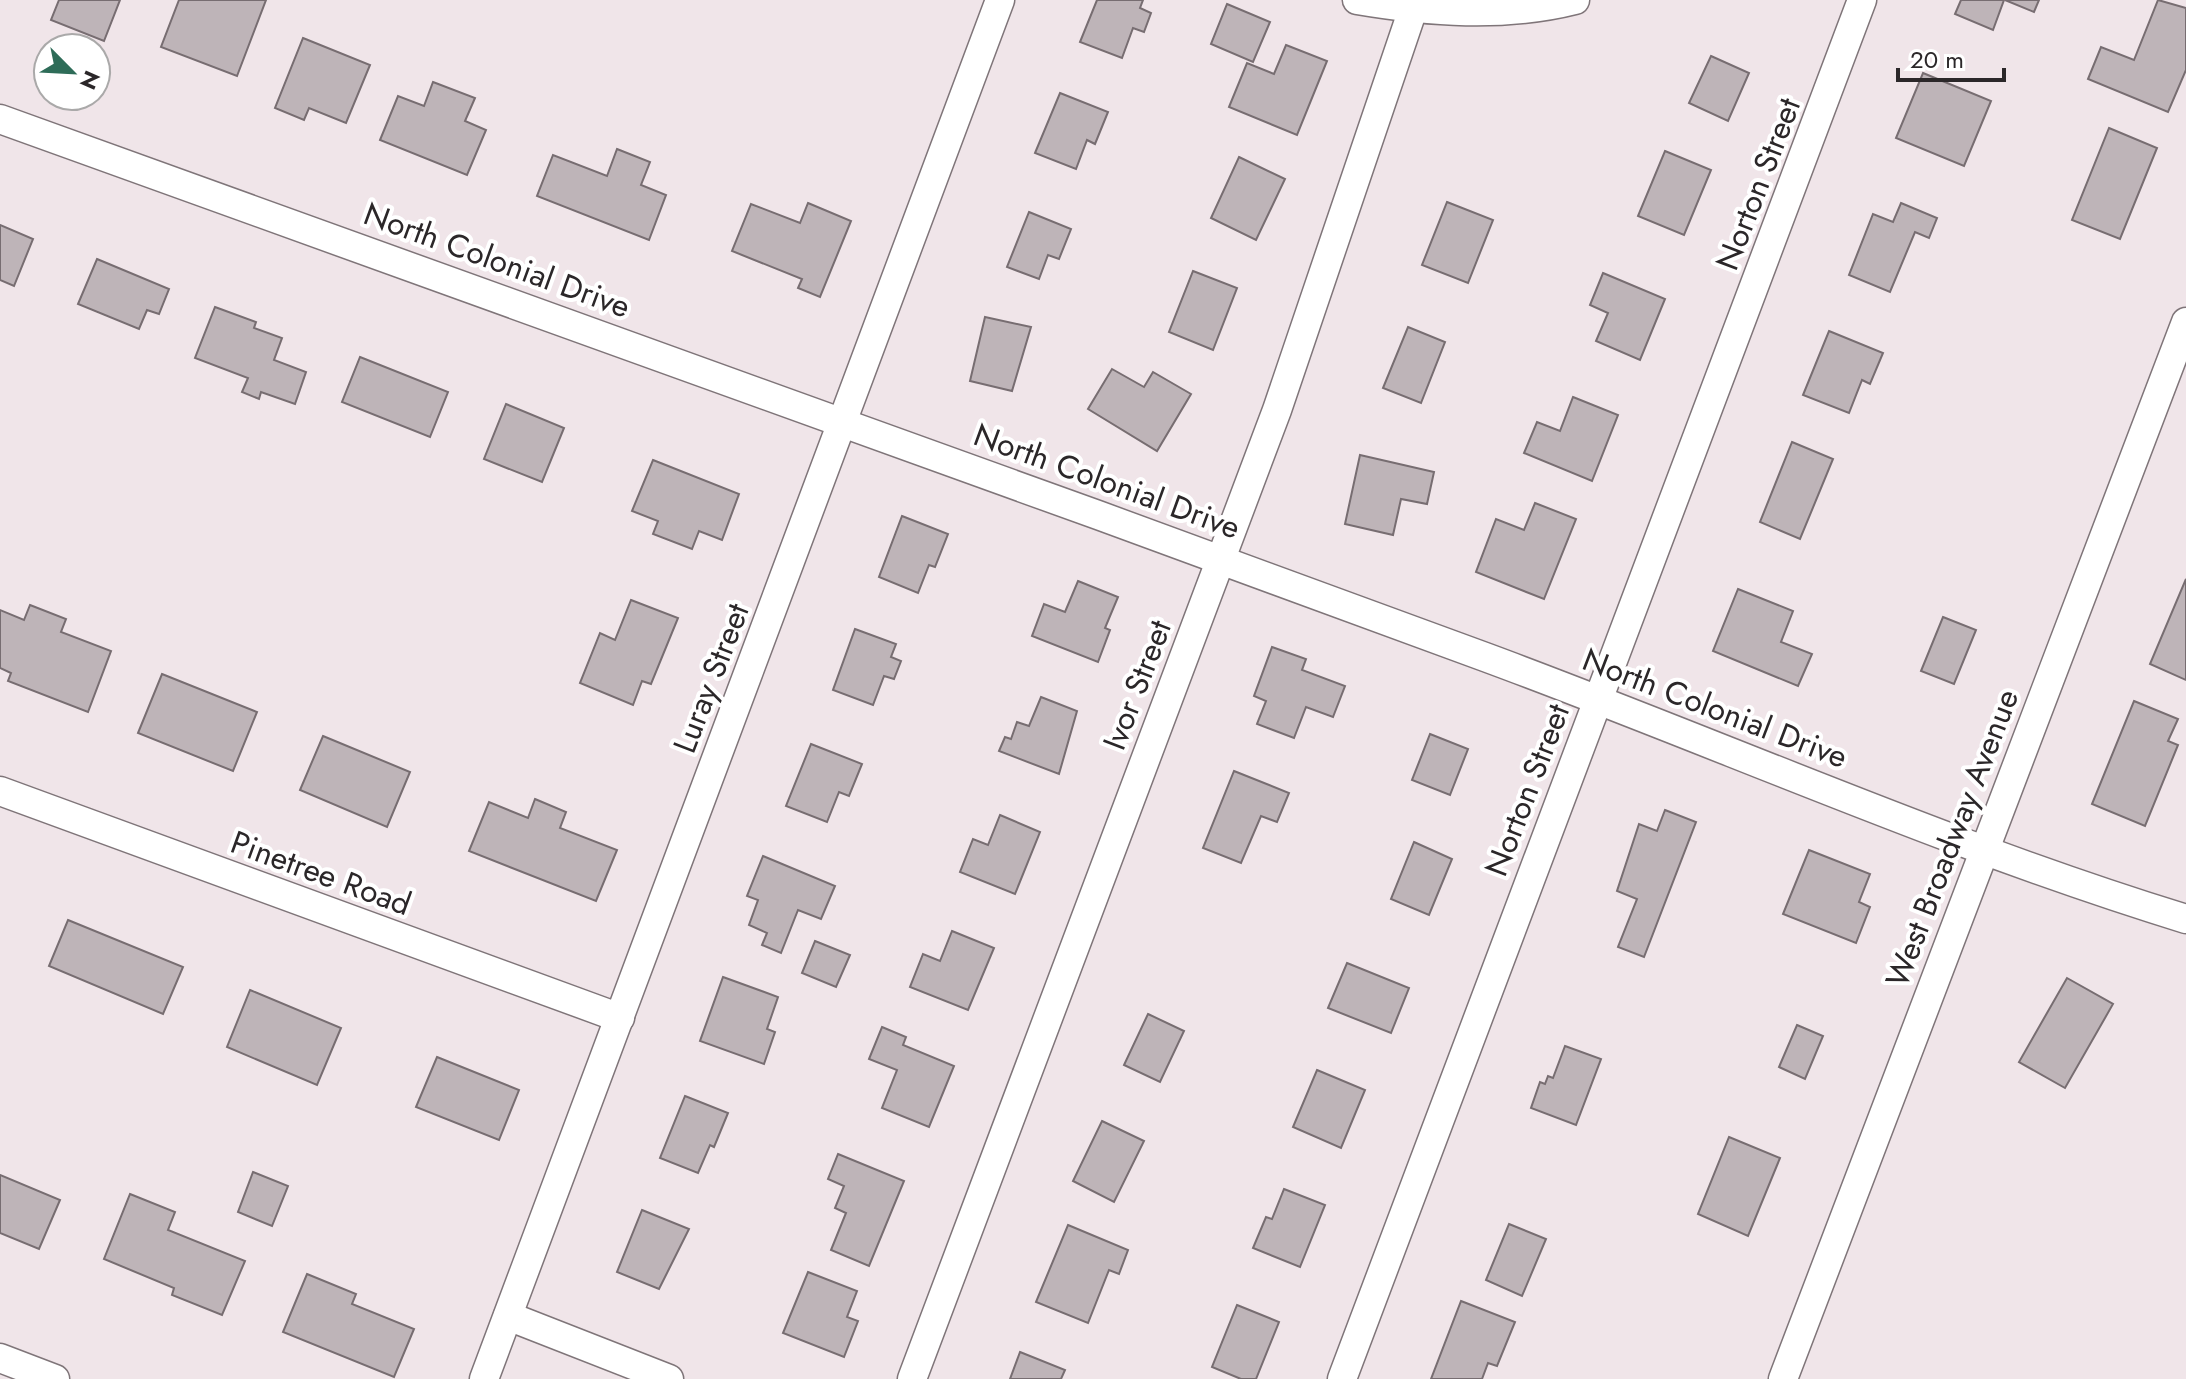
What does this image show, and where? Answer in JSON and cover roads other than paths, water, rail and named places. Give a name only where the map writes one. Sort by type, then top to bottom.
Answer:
[{"type":"street","name":"Luray Street","points":[[484,1379],[1000,0]]},
{"type":"street","points":[[1357,0],[1413,9],[1502,11],[1575,0]]},
{"type":"street","name":"Norton Street","points":[[1342,1379],[1862,0]]},
{"type":"street","name":"Ivor Street","points":[[912,1379],[1277,410],[1413,9]]},
{"type":"street","name":"North Colonial Drive","points":[[0,119],[843,420],[1597,698],[1985,848],[2186,919]]},
{"type":"street","name":"West Broadway Avenue","points":[[1783,1379],[2186,322]]},
{"type":"street","name":"Pinetree Road","points":[[0,791],[620,1018]]},
{"type":"street","points":[[508,1316],[669,1379]]},
{"type":"street","points":[[0,1358],[55,1379]]}]
